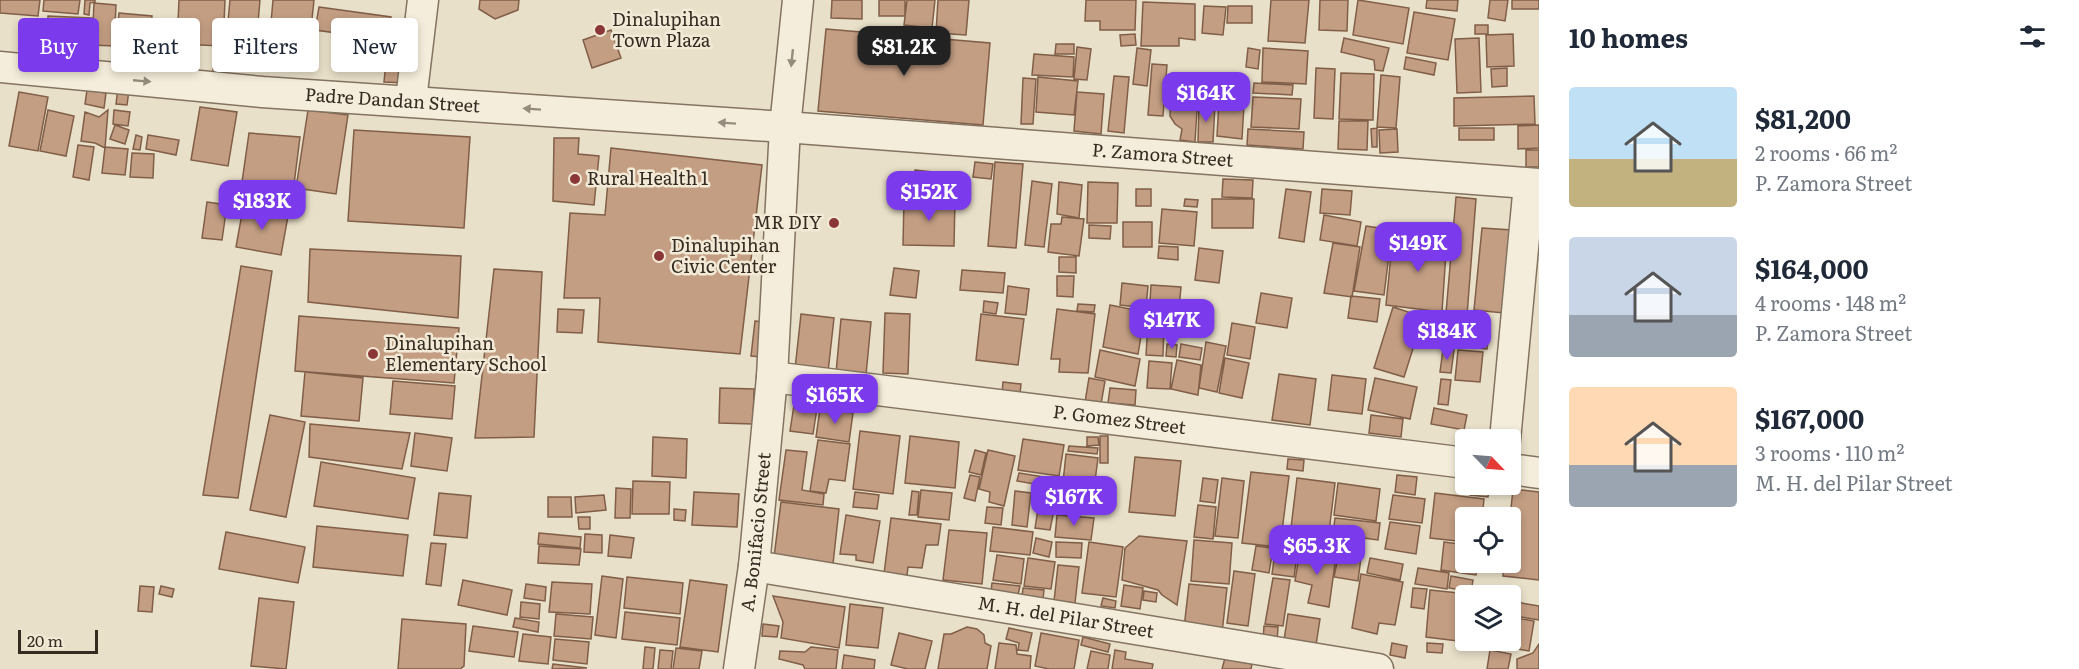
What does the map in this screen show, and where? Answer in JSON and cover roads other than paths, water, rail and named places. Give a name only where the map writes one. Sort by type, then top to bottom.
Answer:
[{"type":"street","points":[[411,100],[423,0]]},
{"type":"street","name":"A. Bonifacio Street","points":[[739,669],[754,566],[772,377],[785,127],[798,0]]},
{"type":"street","name":"Padre Dandan Street","points":[[0,67],[262,92],[411,100],[785,127]]},
{"type":"street","name":"P. Zamora Street","points":[[785,127],[1534,184]]},
{"type":"street","points":[[1506,429],[1534,184]]},
{"type":"street","name":"P. Gomez Street","points":[[772,377],[1455,462]]},
{"type":"street","points":[[1521,471],[1539,473]]},
{"type":"street","name":"M. H. del Pilar Street","points":[[754,566],[1378,669]]},
{"type":"place","name":"Dinalupihan Town Plaza","points":[[600,30]]},
{"type":"place","name":"Rural Health 1","points":[[575,179]]},
{"type":"place","name":"MR DIY","points":[[834,223]]},
{"type":"place","name":"Dinalupihan Civic Center","points":[[659,256]]},
{"type":"place","name":"Dinalupihan Elementary School","points":[[373,354]]}]
